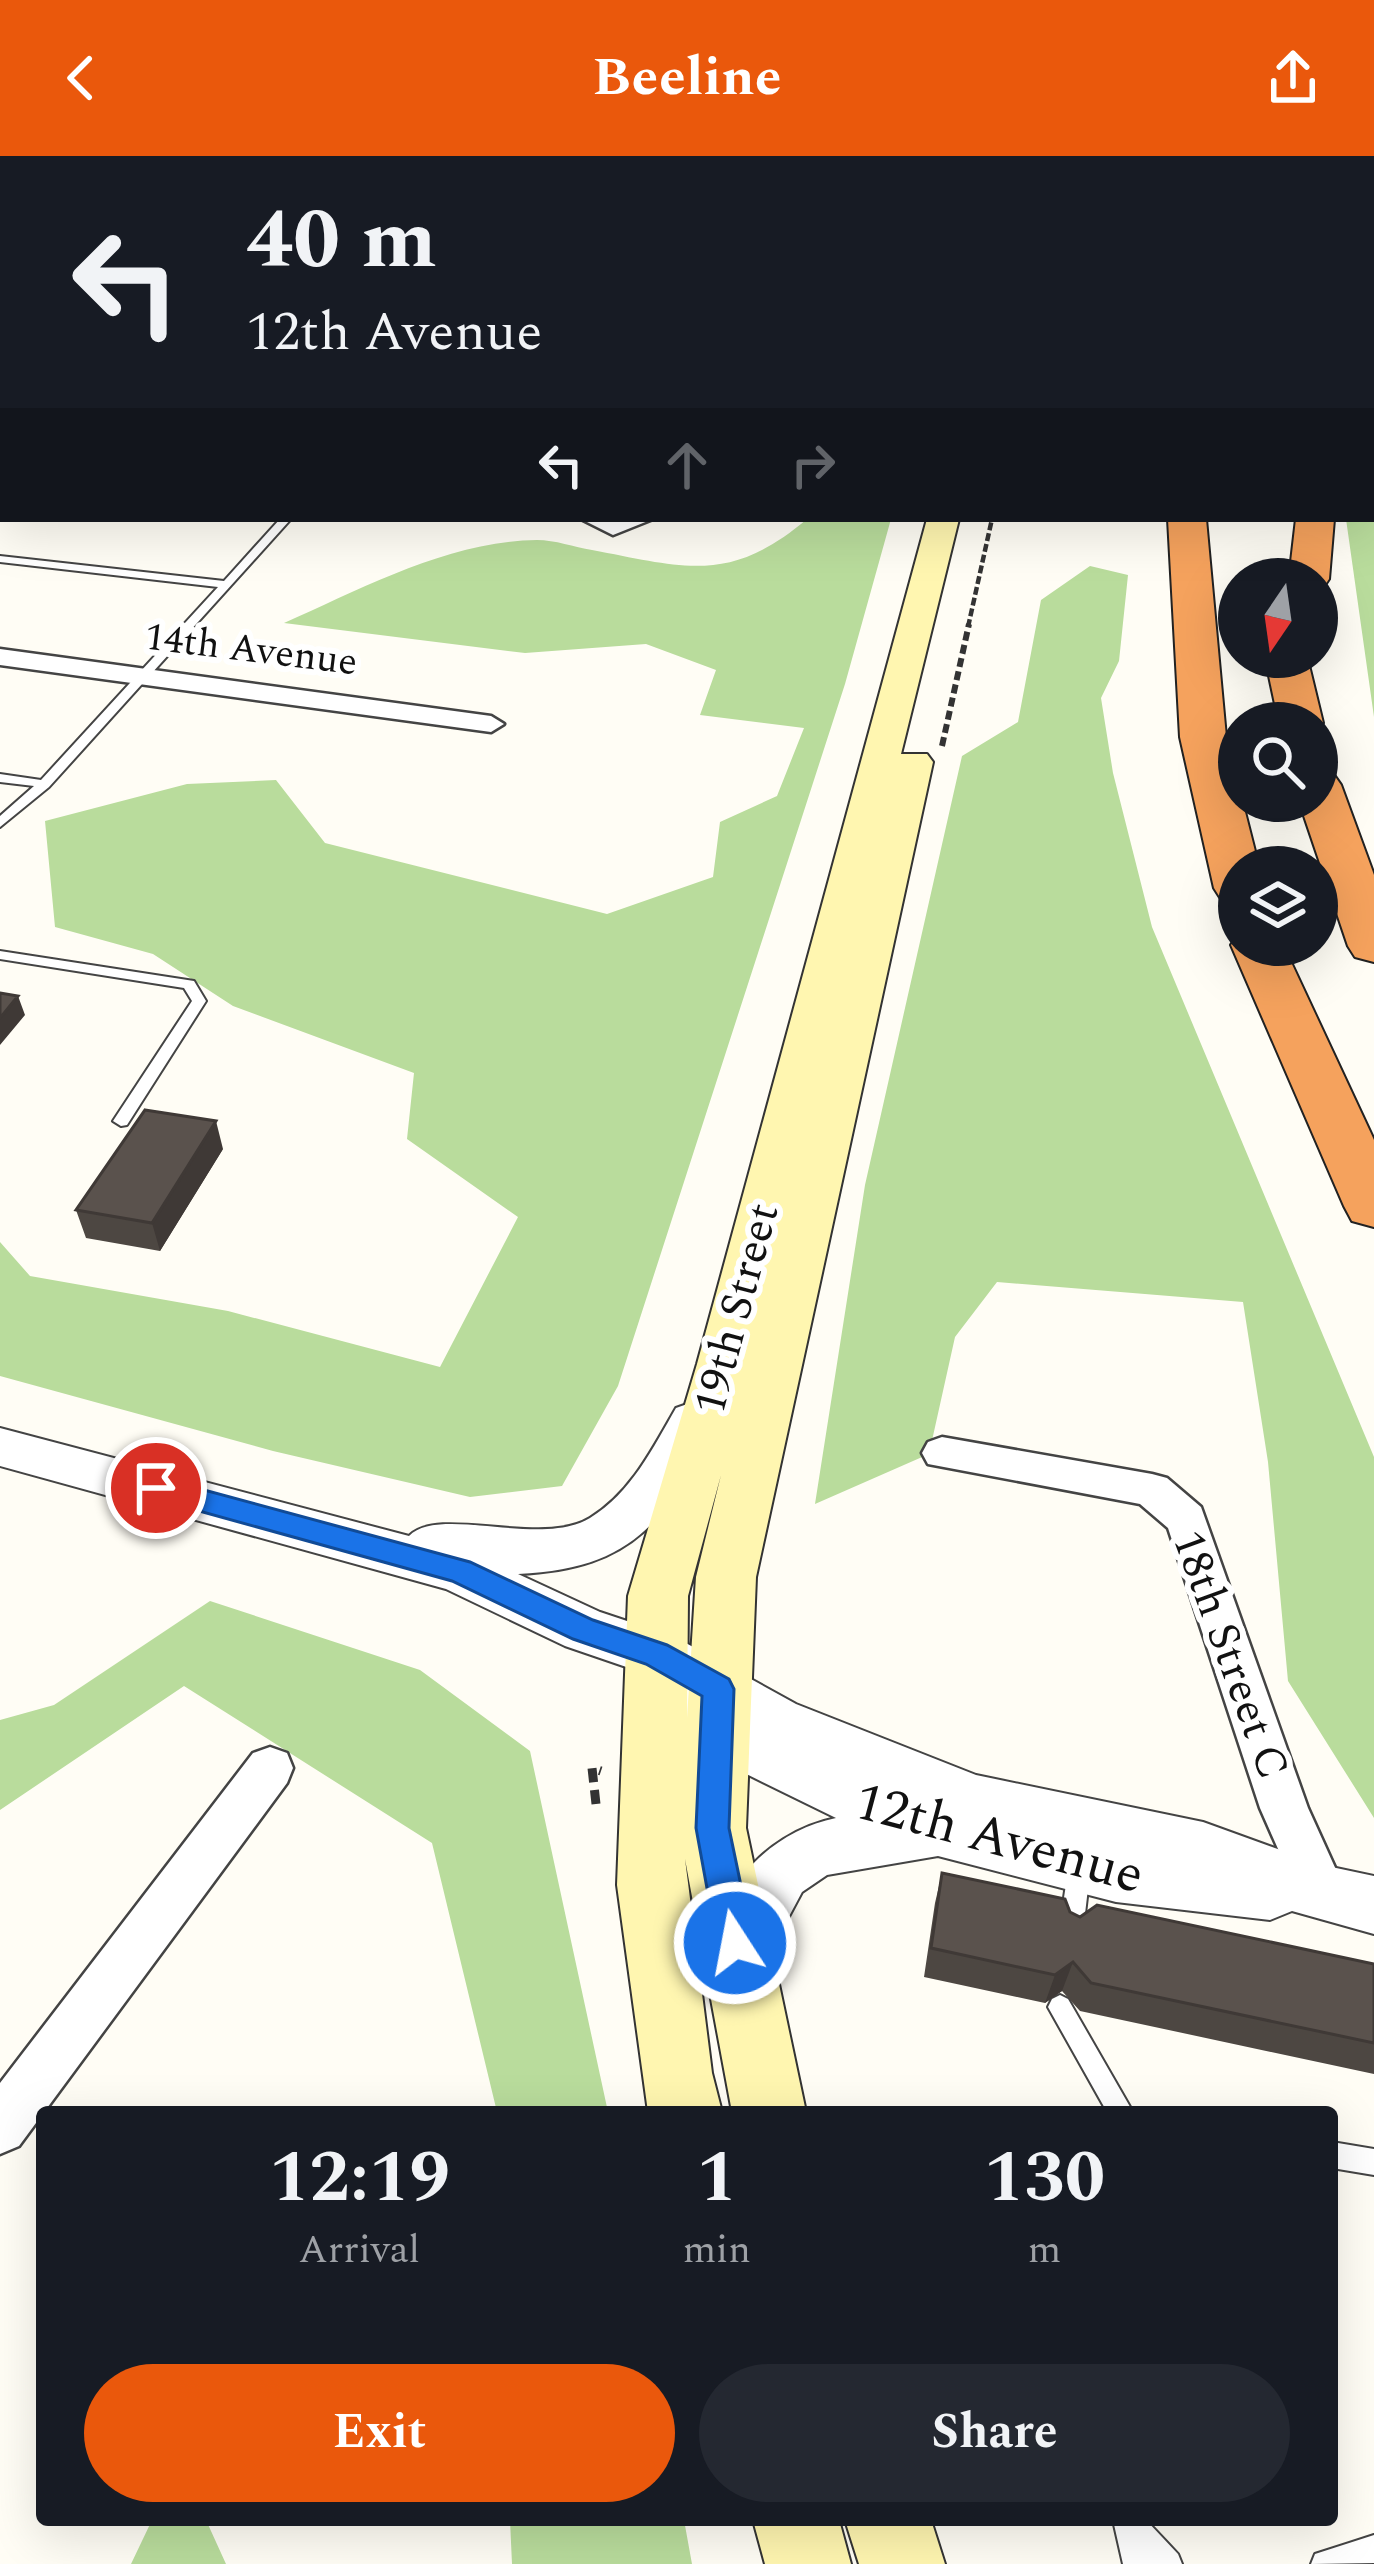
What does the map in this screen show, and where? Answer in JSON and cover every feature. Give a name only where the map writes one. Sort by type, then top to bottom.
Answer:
[{"type":"highway","points":[[1186,522],[1203,737],[1229,846]]},
{"type":"highway","points":[[1311,558],[1315,522]]},
{"type":"highway","points":[[1330,822],[1374,946]]},
{"type":"highway","points":[[1266,966],[1374,1206]]},
{"type":"main road","name":"19th Street","points":[[684,2106],[675,2072],[651,1885],[658,1596],[724,1364],[942,522]]},
{"type":"main road","name":"19th Street","points":[[768,2106],[712,1828],[726,1577],[971,522]]},
{"type":"main road","points":[[798,2526],[808,2564]]},
{"type":"main road","points":[[890,2526],[902,2564]]},
{"type":"street","points":[[600,522],[613,527],[631,522]]},
{"type":"street","name":"14th Avenue","points":[[0,657],[491,724]]},
{"type":"street","points":[[384,1547],[466,1546],[512,1553],[560,1550],[609,1535],[635,1518],[653,1494],[724,1364]]},
{"type":"street","name":"12th Avenue","points":[[0,1447],[384,1547],[459,1571],[584,1630],[717,1711],[974,1801],[1203,1850],[1348,1899]]},
{"type":"street","name":"18th Street C","points":[[942,1453],[1152,1490],[1186,1519],[1284,1808],[1348,1899]]},
{"type":"street","name":"12th Avenue","points":[[717,1711],[785,1772],[937,1834],[1167,1885],[1348,1899]]},
{"type":"street","points":[[0,2127],[270,1768]]},
{"type":"street","points":[[750,2020],[751,1920],[773,1878],[791,1860],[842,1843],[937,1834]]},
{"type":"lane","points":[[0,823],[44,784],[283,522]]},
{"type":"lane","points":[[0,560],[225,584]]},
{"type":"lane","points":[[0,778],[44,784]]},
{"type":"lane","points":[[0,955],[189,984],[199,1001],[121,1120]]},
{"type":"lane","points":[[1071,1931],[1079,1867]]},
{"type":"lane","points":[[1060,2007],[1118,2106]]},
{"type":"lane","points":[[1338,2156],[1374,2162]]},
{"type":"lane","points":[[1128,2526],[1137,2564]]},
{"type":"lane","points":[[1130,2526],[1168,2564]]},
{"type":"lane","points":[[1325,2564],[1374,2548]]},
{"type":"green space","points":[[803,522],[890,522],[845,684],[618,1386],[562,1486],[470,1497],[273,1451],[0,1376],[0,1242],[30,1276],[228,1311],[440,1367],[518,1217],[407,1139],[414,1073],[233,1006],[153,954],[55,927],[45,821],[187,784],[276,780],[325,843],[607,914],[713,877],[720,822],[777,796],[804,728],[700,715],[716,670],[646,644],[525,653],[284,623],[439,557],[504,542],[544,540],[653,562],[704,566],[753,554]]},
{"type":"green space","points":[[1346,522],[1374,522],[1374,717]]},
{"type":"green space","points":[[1090,566],[1128,575],[1119,661],[1101,698],[1113,773],[1152,927],[1374,1457],[1374,1818],[1288,1681],[1268,1462],[1243,1302],[997,1282],[955,1337],[929,1454],[815,1504],[865,1185],[962,756],[1018,722],[1041,600]]},
{"type":"green space","points":[[210,1601],[420,1670],[530,1751],[607,2106],[496,2106],[432,1843],[184,1686],[0,1810],[0,1720],[54,1705]]},
{"type":"green space","points":[[149,2526],[209,2526],[226,2564],[131,2564]]},
{"type":"green space","points":[[510,2526],[685,2526],[692,2564],[512,2564]]},
{"type":"building","points":[[0,993],[18,996],[0,1018]]},
{"type":"building","points":[[145,1110],[216,1121],[152,1223],[76,1210]]},
{"type":"building","points":[[942,1873],[1065,1899],[1070,1912],[1080,1917],[1097,1905],[1374,1964],[1374,2043],[1091,1983],[1073,1962],[1055,1975],[931,1948]]},
{"type":"route","points":[[156,1488],[459,1571],[584,1630],[656,1654],[718,1689],[712,1828],[735,1943]]}]
